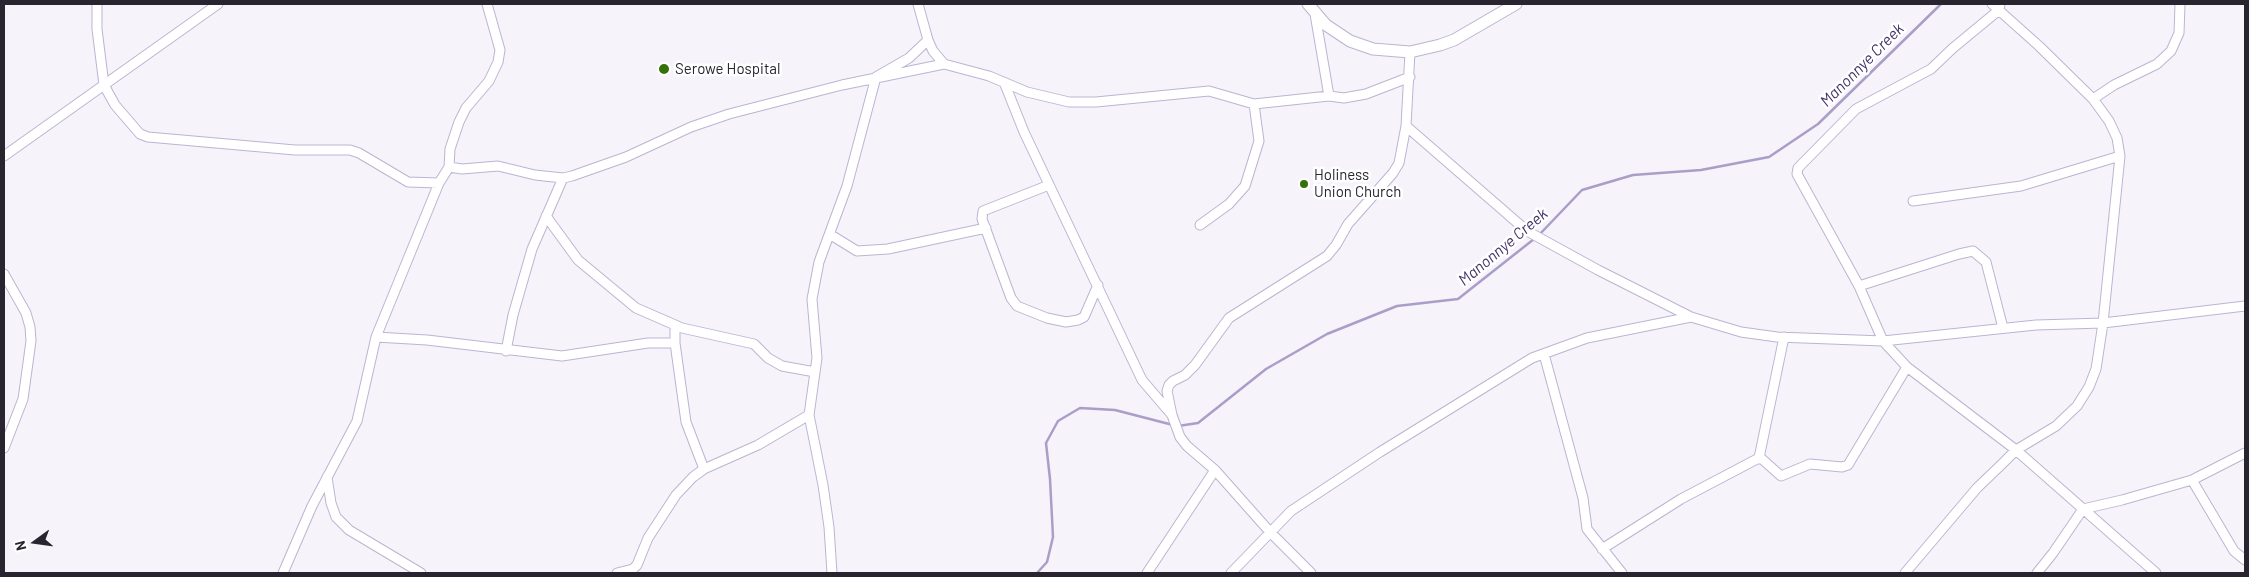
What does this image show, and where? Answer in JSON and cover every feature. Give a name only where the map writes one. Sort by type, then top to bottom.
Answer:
[{"type":"street","points":[[97,4],[97,29],[104,85],[115,105],[134,128],[148,137],[295,150],[350,150],[359,153],[408,182],[439,183]]},
{"type":"street","points":[[4,156],[218,4]]},
{"type":"street","points":[[283,573],[304,522],[357,421],[376,337],[439,183],[449,167],[450,149],[466,108],[488,80],[498,62],[500,50],[487,4]]},
{"type":"street","points":[[918,4],[928,40],[933,51],[944,64]]},
{"type":"street","points":[[1308,4],[1315,14],[1336,33],[1363,46],[1381,51],[1410,52],[1454,40],[1516,4]]},
{"type":"street","points":[[2092,99],[2114,85],[2157,64],[2171,51],[2179,33],[2180,4]]},
{"type":"street","points":[[1905,573],[1978,488],[2016,450],[2056,426],[2077,406],[2096,369],[2103,323],[2120,156],[2117,138],[2109,121],[2092,99],[1997,6],[1931,69],[1856,109],[1798,168],[1798,178],[1859,286],[1883,341],[1907,368],[2016,450],[2156,573]]},
{"type":"street","points":[[1315,14],[1329,96]]},
{"type":"street","points":[[832,573],[829,527],[823,485],[809,415],[817,358],[812,299],[819,262],[847,186],[876,77],[910,58],[928,40]]},
{"type":"street","points":[[1311,573],[1270,532],[1215,470],[1187,446],[1180,437],[1172,415],[1167,391],[1173,381],[1185,375],[1195,365],[1229,318],[1328,256],[1348,224],[1393,173],[1399,164],[1406,126],[1410,52]]},
{"type":"street","points":[[449,167],[462,169],[498,166],[535,175],[563,178],[588,172],[626,157],[664,137],[729,114],[876,77],[944,64],[970,70],[1027,92],[1070,102],[1096,102],[1209,91],[1254,104],[1329,96],[1353,97],[1410,77]]},
{"type":"street","points":[[1004,82],[1024,132],[1142,380],[1172,415]]},
{"type":"street","points":[[1200,225],[1229,204],[1246,186],[1259,141],[1254,104]]},
{"type":"street","points":[[1406,126],[1527,231],[1598,270],[1691,317],[1741,332],[1784,337],[1883,341],[2003,328],[2103,323],[2245,306]]},
{"type":"street","points":[[1912,201],[2021,186],[2120,156]]},
{"type":"street","points":[[506,350],[513,315],[532,249],[563,178]]},
{"type":"street","points":[[1049,184],[984,210],[982,216],[1011,298],[1017,306],[1048,318],[1066,322],[1084,317],[1098,285]]},
{"type":"street","points":[[546,216],[578,260],[636,308],[675,325],[754,344],[768,358],[782,366],[815,372]]},
{"type":"street","points":[[830,235],[857,251],[888,249],[986,228]]},
{"type":"street","points":[[1859,286],[1973,251],[1986,262],[2003,328]]},
{"type":"street","points":[[4,274],[26,313],[31,341],[23,398],[4,448]]},
{"type":"street","points":[[1231,573],[1292,511],[1380,452],[1505,375],[1544,354],[1587,338],[1691,317]]},
{"type":"street","points":[[675,325],[675,343],[686,422],[704,468]]},
{"type":"street","points":[[376,337],[427,340],[562,356],[643,344],[675,343]]},
{"type":"street","points":[[1759,458],[1784,337]]},
{"type":"street","points":[[1544,354],[1583,498],[1587,529],[1622,573]]},
{"type":"street","points":[[1759,458],[1781,476],[1810,464],[1842,467],[1848,465],[1907,368]]},
{"type":"street","points":[[617,573],[637,565],[648,538],[676,495],[693,477],[704,468],[758,445],[809,415]]},
{"type":"street","points":[[2037,573],[2083,509],[2192,480],[2245,453]]},
{"type":"street","points":[[1602,549],[1681,499],[1759,458]]},
{"type":"street","points":[[1147,573],[1215,470]]},
{"type":"street","points":[[327,477],[331,503],[336,517],[349,530],[421,573]]},
{"type":"street","points":[[2192,480],[2234,551],[2245,560]]},
{"type":"waterway","name":"Manonnye Creek","points":[[1539,235],[1582,190],[1633,175],[1701,170],[1769,157],[1818,124],[1941,4]]},
{"type":"waterway","name":"Manonnye Creek","points":[[1178,426],[1198,423],[1266,369],[1327,334],[1397,306],[1458,299],[1534,239]]},
{"type":"waterway","name":"Manonnye Creek","points":[[1037,573],[1047,562],[1053,537],[1046,443],[1058,421],[1080,408],[1115,410],[1173,425]]},
{"type":"place","name":"Serowe Hospital","points":[[664,69]]},
{"type":"place","name":"Holiness Union Church","points":[[1304,184]]}]
